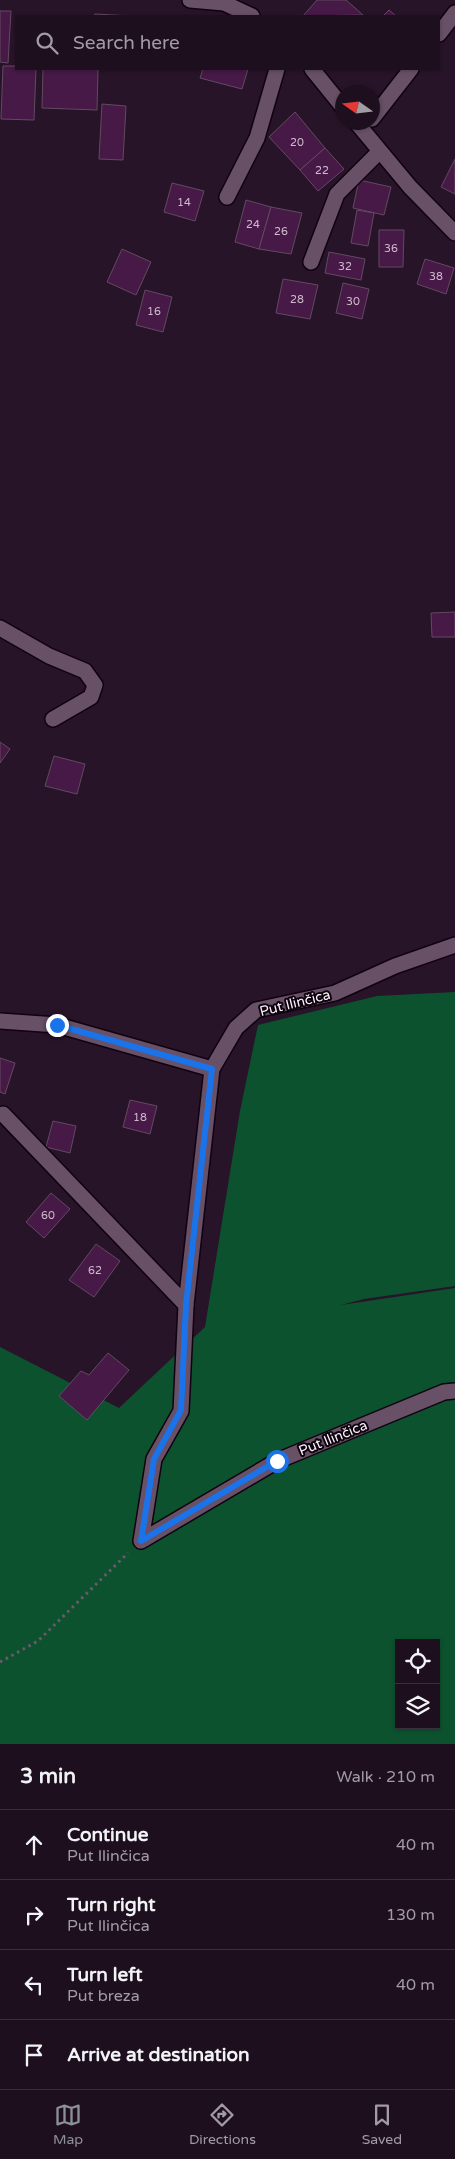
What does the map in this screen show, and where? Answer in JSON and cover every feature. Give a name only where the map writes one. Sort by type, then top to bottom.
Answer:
[{"type":"street","points":[[190,0],[224,3],[250,15]]},
{"type":"street","points":[[440,33],[455,12]]},
{"type":"street","points":[[227,197],[256,138],[277,70]]},
{"type":"street","points":[[313,70],[335,97]]},
{"type":"street","points":[[380,106],[411,70]]},
{"type":"street","points":[[368,130],[380,152],[437,216],[455,233]]},
{"type":"street","points":[[311,262],[337,194],[380,152]]},
{"type":"street","points":[[0,628],[49,656],[85,671],[95,685],[91,697],[53,720]]},
{"type":"street","name":"Put Ilinčica","points":[[141,1541],[154,1459],[181,1410],[186,1305],[212,1069],[236,1028],[256,1010],[336,993],[395,966],[455,945]]},
{"type":"street","points":[[0,1021],[57,1025],[212,1069]]},
{"type":"street","points":[[3,1114],[186,1305]]},
{"type":"street","name":"Put Ilinčica","points":[[141,1541],[277,1461],[444,1392],[455,1391]]},
{"type":"path","points":[[0,1662],[38,1641],[141,1541]]},
{"type":"green space","points":[[455,992],[455,1286],[364,1299],[341,1305],[455,1288],[455,1744],[0,1744],[0,1347],[119,1408],[205,1327],[240,1111],[258,1025],[377,996]]},
{"type":"building","points":[[317,0],[346,0],[363,15],[304,15]]},
{"type":"building","points":[[389,10],[395,15],[384,15]]},
{"type":"building","points":[[0,11],[11,11],[8,63],[0,62]]},
{"type":"building","points":[[3,66],[15,66],[15,70],[36,70],[34,120],[1,119]]},
{"type":"building","points":[[43,70],[98,70],[97,110],[42,108]]},
{"type":"building","points":[[203,70],[248,70],[242,89],[200,78]]},
{"type":"building","points":[[102,104],[126,106],[123,160],[99,159]]},
{"type":"building","points":[[295,112],[325,148],[300,170],[269,137]]},
{"type":"building","points":[[325,148],[344,169],[318,191],[300,170]]},
{"type":"building","points":[[455,159],[455,194],[441,187]]},
{"type":"building","points":[[359,180],[391,187],[384,215],[353,208]]},
{"type":"building","points":[[172,183],[204,191],[195,221],[164,212]]},
{"type":"building","points":[[246,200],[271,207],[259,249],[235,242]]},
{"type":"building","points":[[271,207],[302,213],[291,254],[259,249]]},
{"type":"building","points":[[357,210],[374,213],[368,246],[351,243]]},
{"type":"building","points":[[379,230],[404,230],[403,267],[379,267]]},
{"type":"building","points":[[122,249],[151,262],[136,295],[107,282]]},
{"type":"building","points":[[329,252],[365,259],[361,280],[325,273]]},
{"type":"building","points":[[425,259],[454,268],[446,294],[417,284]]},
{"type":"building","points":[[283,279],[318,285],[310,319],[276,313]]},
{"type":"building","points":[[343,283],[369,289],[362,319],[336,313]]},
{"type":"building","points":[[145,290],[172,297],[163,332],[136,325]]},
{"type":"building","points":[[455,612],[455,637],[432,637],[431,613]]},
{"type":"building","points":[[0,742],[10,749],[0,763]]},
{"type":"building","points":[[54,756],[85,764],[77,794],[45,786]]},
{"type":"building","points":[[0,1058],[15,1063],[5,1094],[0,1092]]},
{"type":"building","points":[[130,1100],[157,1106],[150,1134],[123,1127]]},
{"type":"building","points":[[53,1121],[76,1126],[70,1153],[46,1147]]},
{"type":"building","points":[[51,1193],[70,1209],[44,1238],[26,1222]]},
{"type":"building","points":[[96,1244],[120,1261],[94,1297],[69,1280]]},
{"type":"building","points":[[108,1353],[129,1370],[87,1420],[59,1396],[81,1371],[89,1375]]},
{"type":"route","points":[[57,1025],[212,1069],[186,1305],[181,1410],[154,1459],[141,1541],[277,1461]]}]
